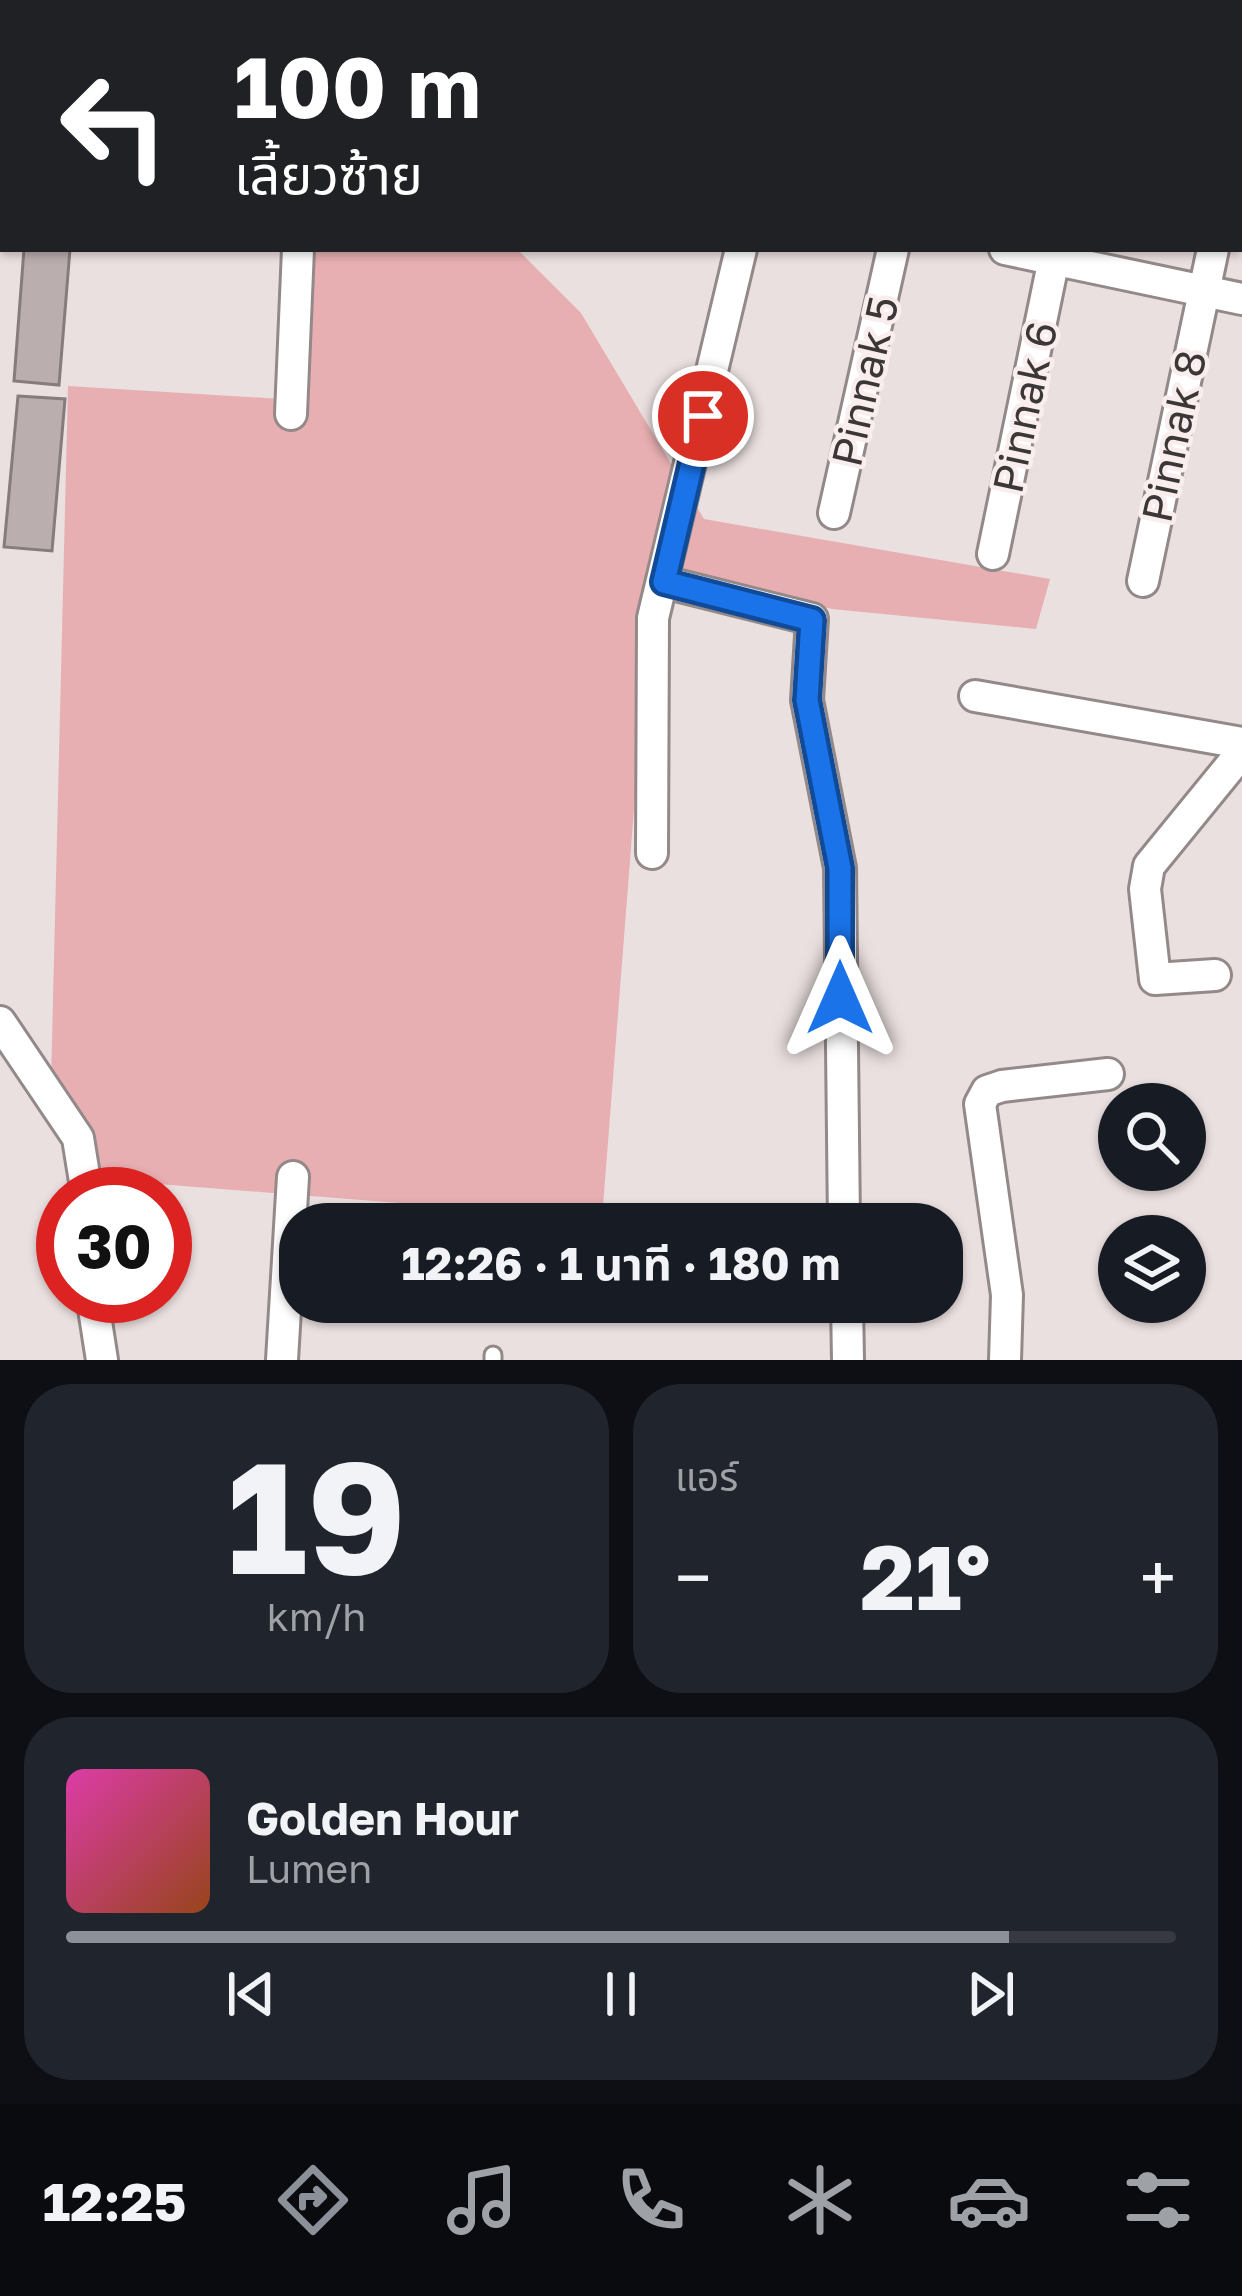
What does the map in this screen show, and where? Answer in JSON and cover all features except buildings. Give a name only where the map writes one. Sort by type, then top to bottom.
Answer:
[{"type":"street","points":[[291,414],[298,252]]},
{"type":"street","points":[[652,853],[652,618],[740,252]]},
{"type":"street","name":"Pinnak 5","points":[[834,513],[892,252]]},
{"type":"street","name":"Pinnak 8","points":[[1143,581],[1212,252]]},
{"type":"street","points":[[1055,254],[1242,299]]},
{"type":"street","name":"Pinnak 6","points":[[993,554],[1055,254]]},
{"type":"street","points":[[664,582],[812,620],[807,700],[840,868],[844,1203]]},
{"type":"street","points":[[975,696],[1242,742]]},
{"type":"street","points":[[1215,975],[1155,979],[1145,889],[1148,866],[1242,752]]},
{"type":"street","points":[[0,1022],[78,1138],[83,1167]]},
{"type":"street","points":[[1005,1360],[1006,1295],[980,1104],[987,1091],[1002,1086],[1108,1074]]},
{"type":"street","points":[[282,1360],[293,1177]]},
{"type":"street","points":[[96,1323],[102,1360]]},
{"type":"street","points":[[848,1323],[848,1360]]},
{"type":"shaded area","points":[[290,252],[520,252],[581,313],[704,519],[1050,579],[1036,629],[832,609],[653,566],[603,1203],[399,1203],[192,1187],[192,1167],[90,1167],[51,1081],[68,386],[282,399]]},
{"type":"route","points":[[703,416],[664,582],[812,620],[807,700],[840,868],[840,998]]}]
